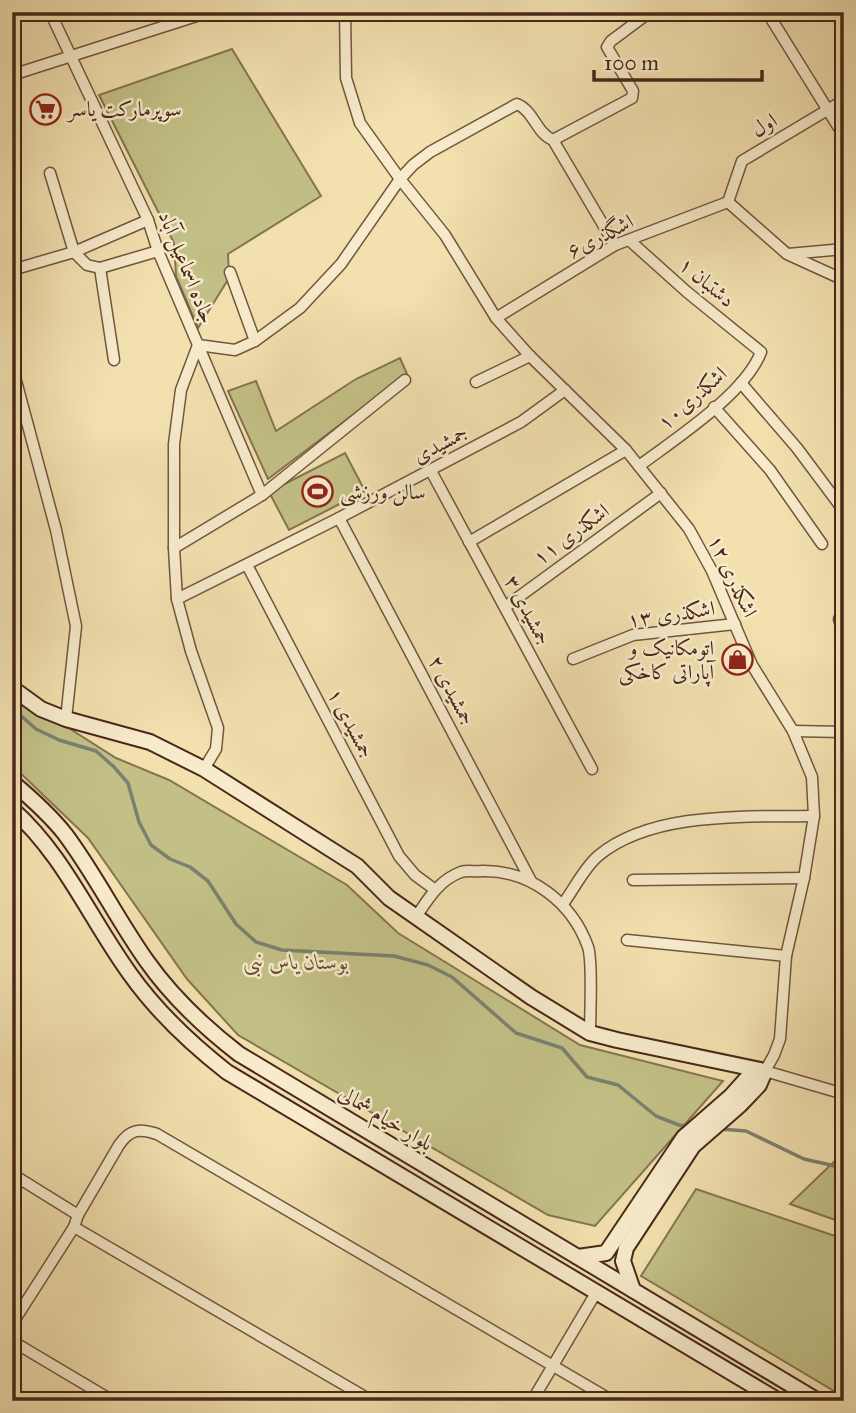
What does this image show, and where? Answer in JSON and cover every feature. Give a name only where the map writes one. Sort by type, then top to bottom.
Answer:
[{"type":"street","name":"جاده اسماعیل آباد","points":[[50,12],[148,220],[262,495]]},
{"type":"street","points":[[12,75],[209,12]]},
{"type":"street","name":"اشکذری ۱۲","points":[[345,12],[346,78],[360,123],[444,235],[496,318],[530,356],[626,450],[689,528],[712,571],[752,665],[793,732],[812,777],[814,816],[804,878],[786,956],[780,1038],[765,1071]]},
{"type":"street","points":[[553,141],[632,98],[633,91],[607,47],[611,41],[650,12]]},
{"type":"street","points":[[766,12],[844,135]]},
{"type":"street","name":"اول","points":[[728,202],[742,161],[844,100]]},
{"type":"street","points":[[204,769],[216,749],[218,728],[191,651],[177,599],[174,548],[174,444],[181,390],[198,345],[235,350],[255,341],[300,308],[341,264],[400,179],[430,152],[517,104],[525,107],[542,134],[553,141],[615,245]]},
{"type":"street","points":[[50,173],[74,251],[87,265],[100,268],[159,251]]},
{"type":"street","points":[[728,202],[787,254],[844,280]]},
{"type":"street","name":"اشگذری۶","points":[[496,318],[615,245],[728,202]]},
{"type":"street","points":[[12,270],[74,251],[148,220]]},
{"type":"street","name":"دشتبان ۱","points":[[629,240],[687,292],[761,352]]},
{"type":"street","points":[[787,254],[844,249]]},
{"type":"street","points":[[100,268],[114,360]]},
{"type":"street","points":[[230,272],[255,341]]},
{"type":"street","name":"اشکذری۱۰","points":[[639,466],[741,383],[757,363],[761,352]]},
{"type":"street","points":[[476,382],[530,356]]},
{"type":"street","points":[[12,366],[56,530],[75,626],[66,719]]},
{"type":"street","points":[[174,548],[262,495],[405,380]]},
{"type":"street","points":[[741,383],[797,448],[844,511]]},
{"type":"street","name":"جمشیدی","points":[[177,599],[431,471],[520,422],[565,390]]},
{"type":"street","points":[[714,407],[770,470],[822,544]]},
{"type":"street","points":[[470,542],[626,450]]},
{"type":"street","name":"جمشیدی ۳","points":[[431,471],[592,769]]},
{"type":"street","name":"اشکذری ۱۱","points":[[505,607],[661,493]]},
{"type":"street","name":"جمشیدی ۲","points":[[339,518],[531,881]]},
{"type":"street","name":"جمشیدی ۱","points":[[247,565],[398,856],[415,875],[434,889]]},
{"type":"street","points":[[839,620],[844,637]]},
{"type":"street","name":"اشکذری ۱۳","points":[[573,659],[633,635],[735,624]]},
{"type":"street","points":[[12,688],[41,709],[66,719],[150,742],[204,769],[357,866],[389,898],[415,917],[531,997],[590,1032],[765,1071],[844,1094]]},
{"type":"street","points":[[793,732],[844,732]]},
{"type":"street","name":"بلوار خیام شمالی","points":[[12,782],[64,832],[96,878],[147,962],[176,997],[204,1027],[239,1054],[818,1401]]},
{"type":"street","name":"بلوار خیام شمالی","points":[[12,809],[47,845],[78,889],[130,974],[160,1011],[190,1043],[227,1072],[779,1401]]},
{"type":"street","points":[[563,904],[595,858],[617,842],[647,832],[717,818],[814,816]]},
{"type":"street","points":[[415,917],[434,889],[462,872],[498,871],[531,881],[563,904],[579,925],[589,950],[590,1032]]},
{"type":"street","points":[[633,880],[804,878]]},
{"type":"street","points":[[627,940],[786,956]]},
{"type":"street","points":[[634,1291],[623,1261],[626,1248],[670,1170],[684,1137],[736,1100],[749,1076],[765,1071]]},
{"type":"street","points":[[12,1324],[74,1227],[78,1215],[125,1136],[134,1130],[145,1130],[613,1401]]},
{"type":"street","points":[[360,1151],[371,1134]]},
{"type":"street","points":[[578,1257],[606,1253],[670,1170]]},
{"type":"street","points":[[12,1174],[78,1215]]},
{"type":"street","points":[[74,1227],[372,1401]]},
{"type":"street","points":[[532,1401],[597,1291]]},
{"type":"street","points":[[12,1341],[113,1401]]},
{"type":"green space","points":[[232,49],[321,196],[228,254],[229,278],[198,328],[176,276],[174,243],[99,95]]},
{"type":"green space","points":[[400,358],[407,374],[268,479],[228,391],[256,381],[276,431],[356,379]]},
{"type":"green space","name":"سالن ورزشی","points":[[345,453],[365,491],[289,530],[269,492]]},
{"type":"green space","name":"بوستان یاس نبی","points":[[12,692],[116,758],[169,780],[347,885],[398,933],[580,1045],[723,1081],[595,1226],[548,1215],[238,1035],[187,979],[88,838],[12,765]]},
{"type":"green space","points":[[844,1152],[844,1223],[790,1204]]},
{"type":"green space","points":[[696,1189],[844,1239],[844,1397],[641,1276]]},
{"type":"waterway","points":[[12,708],[36,729],[59,740],[96,751],[114,767],[128,783],[139,822],[151,845],[170,859],[190,867],[208,881],[236,924],[256,942],[282,950],[394,956],[428,965],[452,977],[516,1033],[562,1048],[587,1077],[618,1085],[656,1116],[688,1126]]},
{"type":"waterway","points":[[720,1129],[746,1131],[804,1159],[844,1168]]},
{"type":"place","name":"سوپرمارکت یاسر","points":[[45,109]]},
{"type":"place","name":"سالن ورزشی","points":[[317,492]]},
{"type":"place","name":"اتومکانیک و آپاراتی کاخکی","points":[[737,660]]}]
